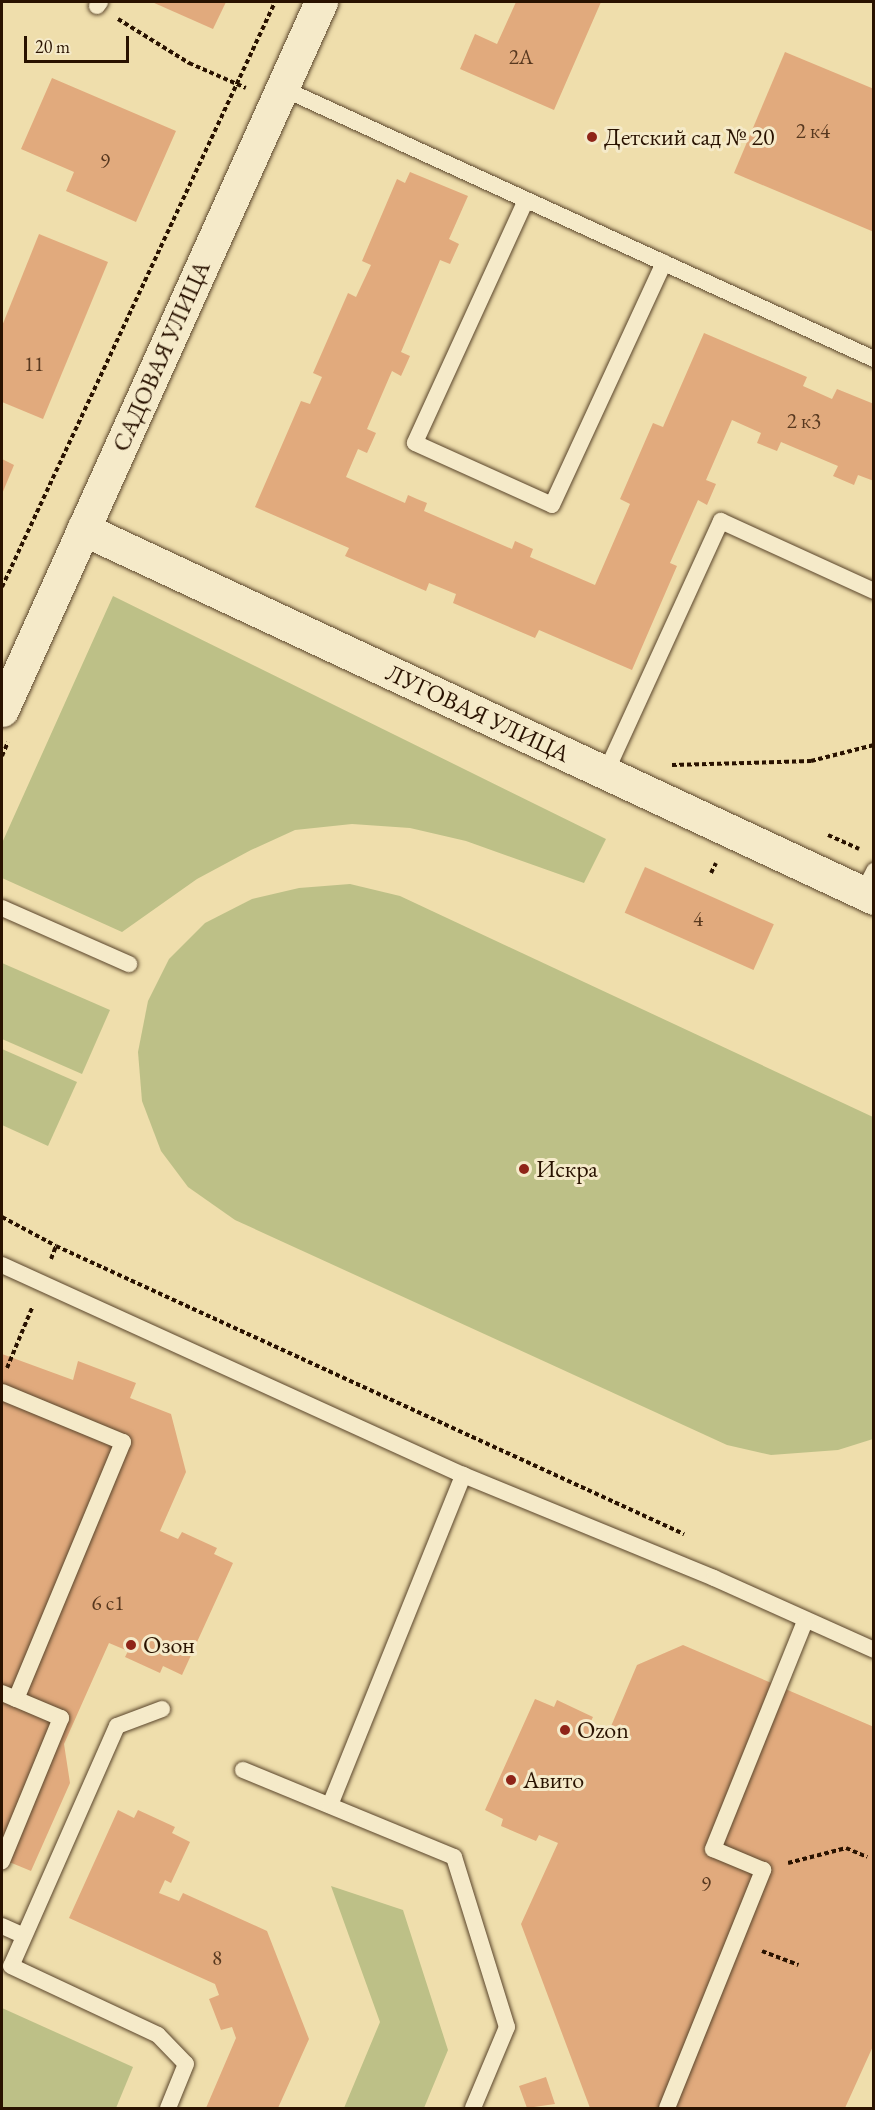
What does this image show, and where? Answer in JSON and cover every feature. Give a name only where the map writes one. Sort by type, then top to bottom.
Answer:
[{"type":"street","name":"САДОВАЯ УЛИЦА","points":[[5,692],[83,529],[321,2]]},
{"type":"street","name":"ЛУГОВАЯ УЛИЦА","points":[[83,529],[606,772],[870,888]]},
{"type":"lane","points":[[279,95],[526,200],[873,359]]},
{"type":"lane","points":[[526,200],[415,443],[552,506],[664,263]]},
{"type":"lane","points":[[606,772],[721,521],[873,591]]},
{"type":"lane","points":[[2,908],[129,964]]},
{"type":"lane","points":[[2,1264],[463,1475],[714,1578],[873,1650]]},
{"type":"lane","points":[[2,1392],[123,1442],[9,1696],[61,1718],[2,1861]]},
{"type":"lane","points":[[330,1805],[463,1475]]},
{"type":"lane","points":[[667,2109],[764,1870],[713,1849],[805,1621]]},
{"type":"lane","points":[[162,1709],[117,1726],[22,1935],[11,1966],[158,2035],[186,2064],[168,2109]]},
{"type":"lane","points":[[243,1770],[454,1857],[507,2026],[473,2109]]},
{"type":"lane","points":[[2,1926],[22,1935]]},
{"type":"path","points":[[2,587],[275,2]]},
{"type":"path","points":[[99,4],[189,63],[236,84],[279,95]]},
{"type":"path","points":[[669,765],[811,761],[873,745]]},
{"type":"path","points":[[711,873],[718,859]]},
{"type":"path","points":[[2,1217],[56,1246],[693,1538]]},
{"type":"path","points":[[764,1870],[846,1848],[867,1857]]},
{"type":"path","points":[[762,1951],[798,1965]]},
{"type":"green space","points":[[113,596],[606,839],[584,883],[466,841],[410,828],[352,824],[295,830],[251,850],[197,879],[122,932],[2,878],[2,843]]},
{"type":"green space","name":"Искра","points":[[350,884],[400,896],[873,1117],[873,1439],[838,1450],[771,1455],[727,1445],[235,1220],[188,1187],[161,1151],[142,1101],[138,1052],[148,1001],[169,959],[205,923],[252,899],[299,888]]},
{"type":"green space","points":[[2,963],[110,1010],[82,1074],[2,1039]]},
{"type":"green space","points":[[2,1049],[77,1082],[48,1146],[2,1125]]},
{"type":"green space","points":[[331,1886],[403,1910],[448,2050],[424,2108],[344,2108],[380,2022]]},
{"type":"green space","points":[[2,2008],[133,2067],[116,2108],[2,2108]]},
{"type":"building","points":[[152,2],[226,2],[213,29]]},
{"type":"building","points":[[516,2],[601,2],[554,110],[460,69],[475,34],[497,44]]},
{"type":"building","points":[[785,52],[874,89],[874,232],[734,173]]},
{"type":"building","points":[[52,78],[176,131],[136,222],[66,191],[74,172],[21,149]]},
{"type":"building","points":[[410,172],[468,196],[449,239],[459,244],[450,264],[440,260],[401,352],[410,356],[401,376],[392,371],[367,429],[376,433],[367,453],[358,449],[346,477],[405,503],[408,495],[427,503],[424,511],[512,549],[515,541],[533,549],[530,557],[595,585],[630,504],[620,499],[653,423],[663,427],[704,333],[807,377],[803,386],[832,399],[837,389],[874,404],[874,481],[858,475],[854,485],[833,476],[838,466],[781,442],[777,451],[757,443],[761,433],[732,420],[706,480],[716,484],[707,505],[698,500],[670,563],[677,566],[632,670],[539,630],[535,638],[453,603],[456,594],[429,583],[426,591],[345,556],[349,548],[255,507],[301,401],[310,404],[322,377],[313,373],[348,293],[356,297],[371,265],[362,261],[397,179],[405,183]]},
{"type":"building","points":[[39,234],[108,262],[43,419],[2,402],[2,326]]},
{"type":"building","points":[[2,459],[14,465],[2,494]]},
{"type":"building","points":[[645,867],[774,924],[753,970],[625,913]]},
{"type":"building","points":[[2,1354],[73,1380],[78,1361],[136,1383],[130,1398],[171,1414],[186,1472],[160,1531],[178,1539],[182,1532],[217,1548],[214,1554],[233,1563],[182,1675],[163,1666],[160,1673],[125,1657],[128,1651],[109,1643],[64,1744],[70,1783],[31,1871],[2,1859]]},
{"type":"building","points":[[683,1645],[874,1727],[874,2044],[845,2108],[590,2108],[521,1924],[558,1843],[539,1835],[536,1841],[501,1826],[503,1819],[485,1810],[535,1699],[554,1707],[557,1700],[593,1717],[590,1723],[609,1731],[637,1665]]},
{"type":"building","points":[[118,1810],[134,1818],[138,1810],[175,1827],[172,1833],[190,1842],[171,1883],[165,1880],[159,1893],[179,1901],[183,1893],[267,1931],[309,2039],[278,2108],[206,2108],[236,2038],[232,2027],[221,2030],[209,1999],[219,1995],[215,1984],[69,1918]]},
{"type":"building","points":[[546,2077],[555,2104],[527,2108],[519,2086]]},
{"type":"place","name":"Детский сад № 20","points":[[592,137]]},
{"type":"place","name":"Искра","points":[[524,1169]]},
{"type":"place","name":"Озон","points":[[131,1645]]},
{"type":"place","name":"Ozon","points":[[565,1730]]},
{"type":"place","name":"Авито","points":[[511,1780]]}]
